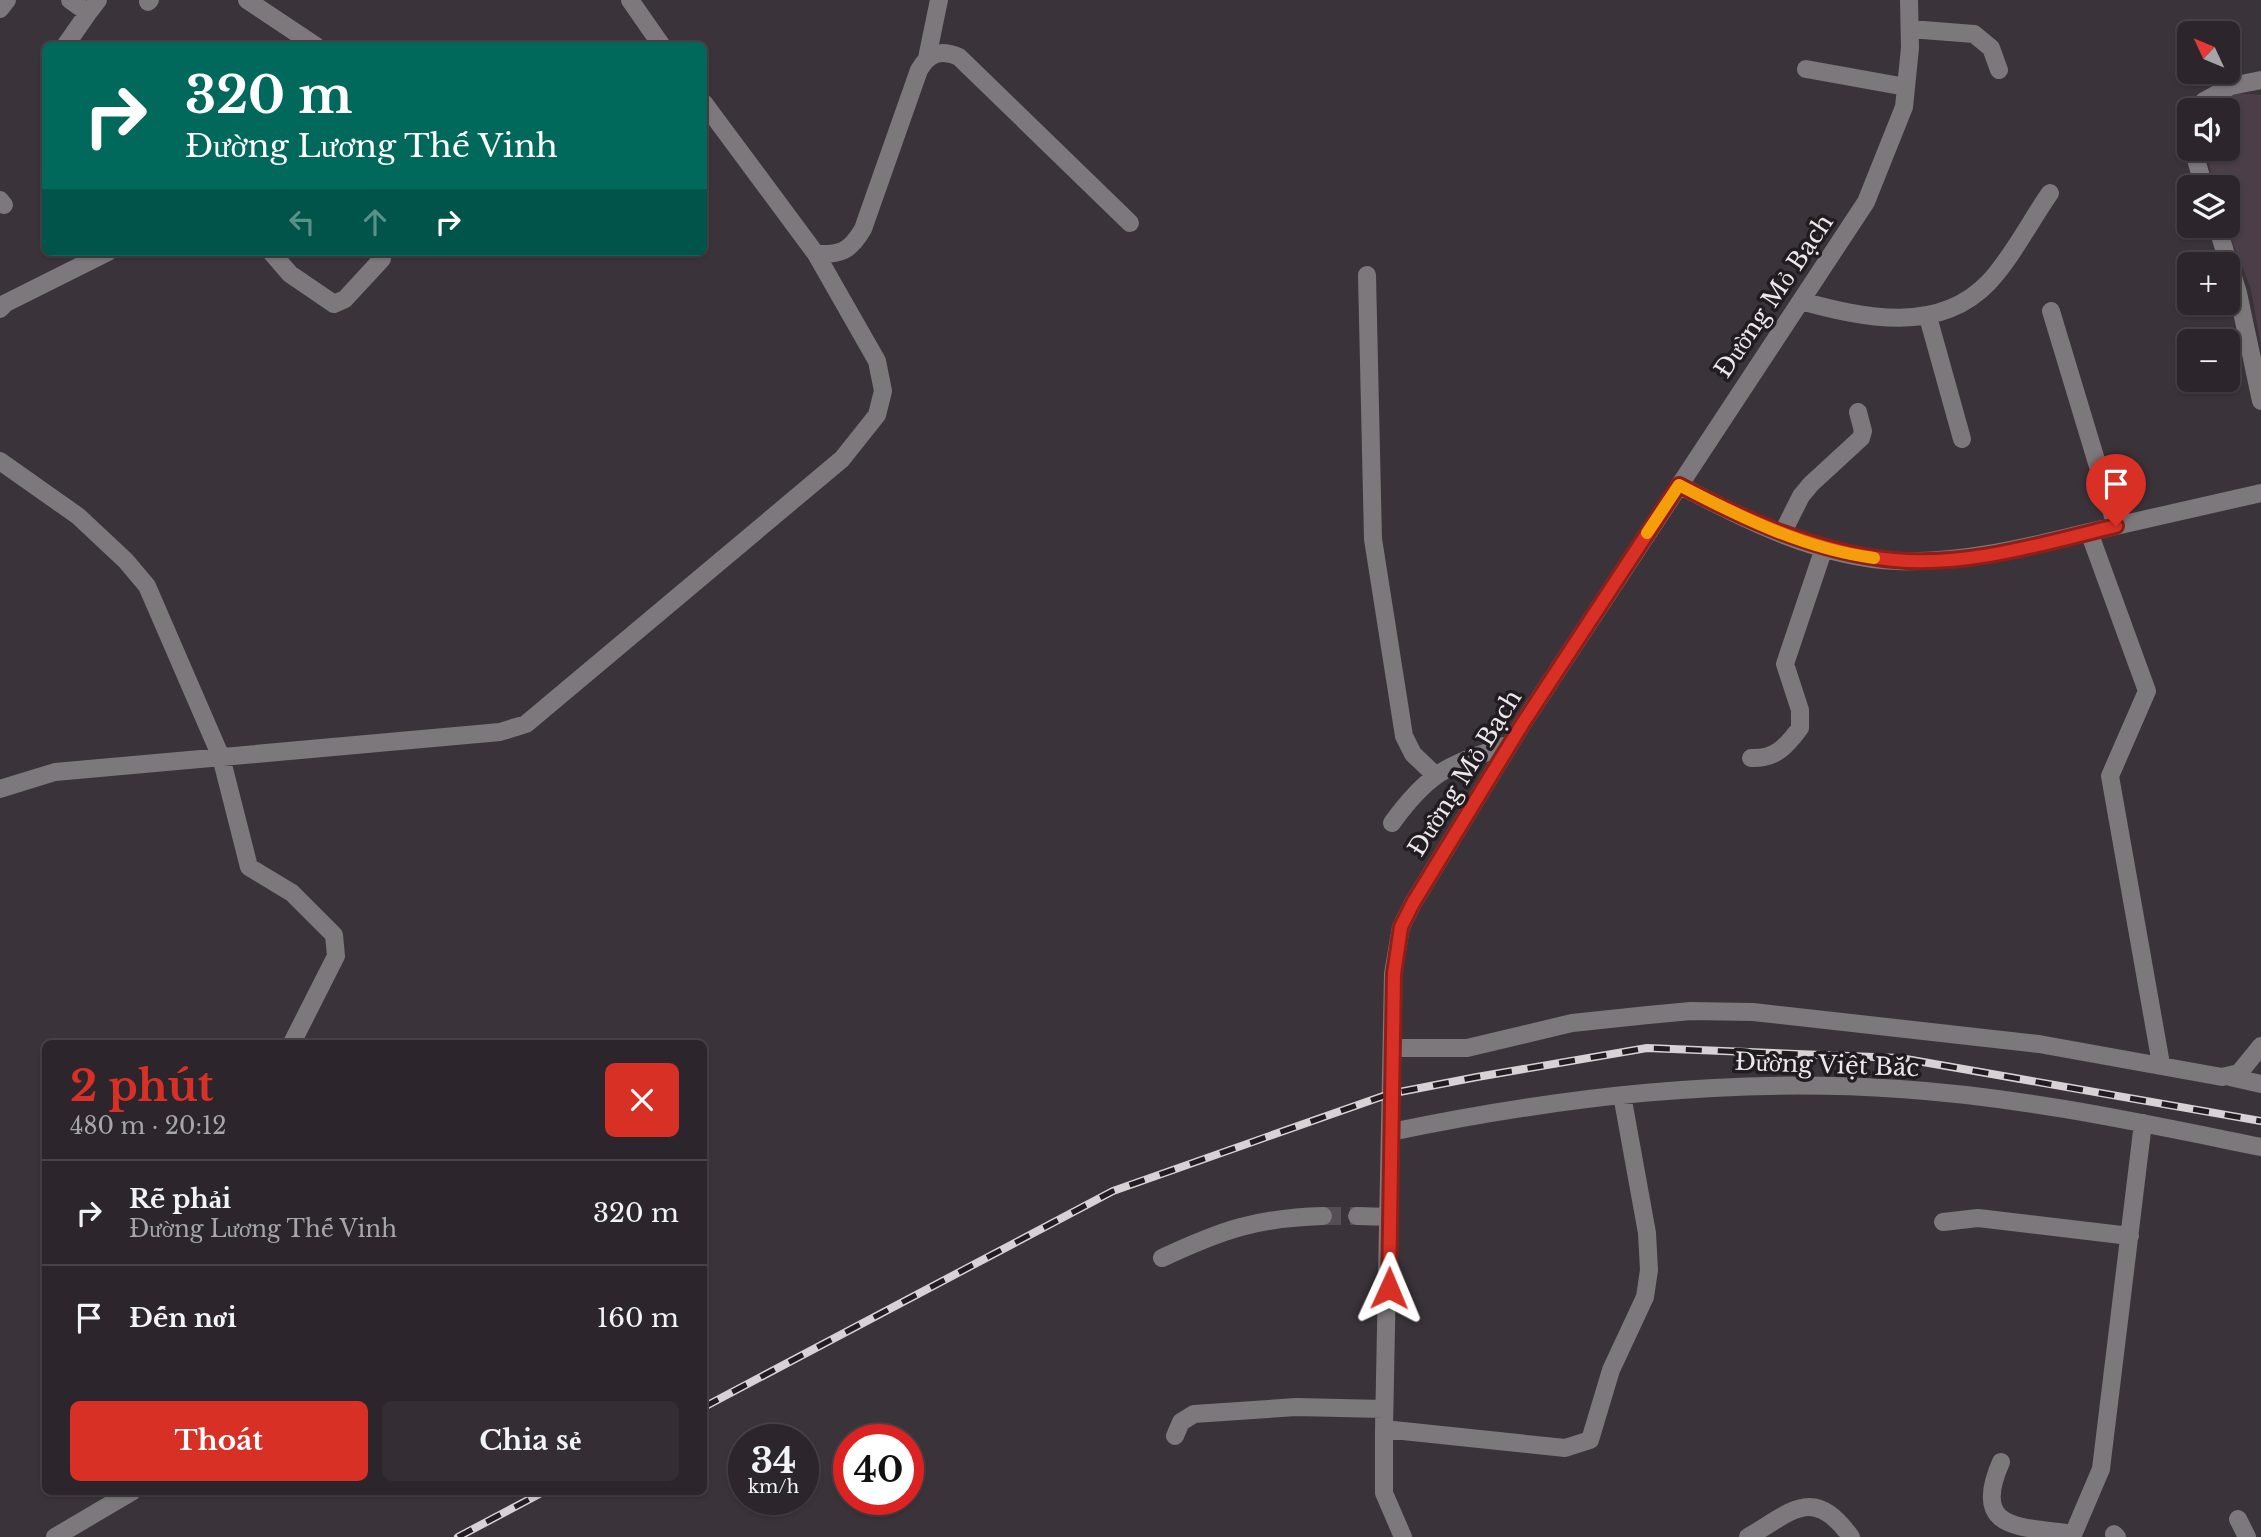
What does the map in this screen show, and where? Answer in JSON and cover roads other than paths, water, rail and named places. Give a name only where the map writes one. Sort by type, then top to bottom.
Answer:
[{"type":"street","points":[[0,9],[7,0]]},
{"type":"street","points":[[68,42],[93,6],[70,0]]},
{"type":"street","points":[[247,0],[310,42]]},
{"type":"street","points":[[630,0],[659,42]]},
{"type":"street","points":[[816,254],[839,255],[853,246],[863,229],[919,70],[927,58],[939,0]]},
{"type":"street","name":"Đường Mỏ Bạch","points":[[1404,1537],[1384,1493],[1394,974],[1401,927],[1510,744],[1866,202],[1904,107],[1910,29],[1909,0]]},
{"type":"street","points":[[1910,29],[1974,34],[1991,48],[1999,70]]},
{"type":"street","points":[[927,58],[947,52],[959,57],[1130,223]]},
{"type":"street","points":[[1806,69],[1906,87]]},
{"type":"street","points":[[2209,98],[2231,86],[2261,80]]},
{"type":"street","points":[[0,789],[55,772],[499,732],[526,724],[842,459],[877,415],[883,391],[877,360],[816,254],[707,107]]},
{"type":"street","points":[[1801,301],[1846,313],[1928,317],[1952,308],[1989,283],[2050,193]]},
{"type":"street","points":[[2221,238],[2238,292],[2261,401]]},
{"type":"street","points":[[0,309],[6,303],[100,256]]},
{"type":"street","points":[[274,256],[290,274],[334,304],[345,299],[382,259]]},
{"type":"street","points":[[1367,275],[1373,540],[1404,736],[1413,754],[1434,774]]},
{"type":"street","points":[[2051,311],[2116,526]]},
{"type":"street","points":[[1928,317],[1962,439]]},
{"type":"street","points":[[1783,532],[1797,502],[1811,484],[1861,438],[1863,431],[1858,412]]},
{"type":"street","points":[[0,461],[78,516],[147,586],[221,757],[249,867],[292,893],[334,935],[336,956],[294,1040]]},
{"type":"street","points":[[1679,485],[1733,513],[1824,548],[1896,561],[1955,559],[2010,551],[2261,493]]},
{"type":"street","points":[[2090,532],[2147,691],[2110,776],[2161,1064]]},
{"type":"street","points":[[1751,758],[1768,759],[1776,755],[1800,728],[1800,710],[1785,664],[1824,548]]},
{"type":"street","points":[[1392,822],[1413,794],[1434,774],[1450,765],[1510,744]]},
{"type":"street","points":[[1392,1048],[1466,1048],[1572,1023],[1691,1011],[1741,1012],[2039,1044],[2261,1084]]},
{"type":"street","points":[[2231,1077],[2239,1073],[2261,1046]]},
{"type":"street","name":"Đường Việt Bắc","points":[[1391,1132],[1535,1104],[1763,1085],[1901,1089],[2024,1103],[2261,1146]]},
{"type":"street","points":[[1384,1429],[1565,1448],[1590,1440],[1611,1370],[1646,1297],[1649,1270],[1647,1233],[1622,1095]]},
{"type":"street","points":[[2001,1462],[1992,1481],[1989,1500],[1994,1513],[2016,1526],[2073,1535],[2101,1469],[2143,1124]]},
{"type":"street","points":[[1162,1258],[1219,1232],[1249,1223],[1277,1217],[1323,1216]]},
{"type":"street","points":[[1357,1216],[1390,1217]]},
{"type":"street","points":[[1943,1222],[1978,1218],[2130,1236]]},
{"type":"street","points":[[1175,1436],[1181,1422],[1194,1414],[1296,1407],[1384,1409]]},
{"type":"street","points":[[55,1537],[126,1495]]},
{"type":"street","points":[[1748,1537],[1805,1506],[1821,1507],[1833,1513],[1851,1537]]},
{"type":"street","points":[[2238,1519],[2247,1537]]},
{"type":"tunnel","points":[[1323,1216],[1357,1216]]},
{"type":"railway","points":[[707,1405],[1113,1191],[1389,1094],[1477,1077],[1647,1048],[1900,1058],[2261,1121]]},
{"type":"railway","points":[[458,1537],[537,1495]]}]
